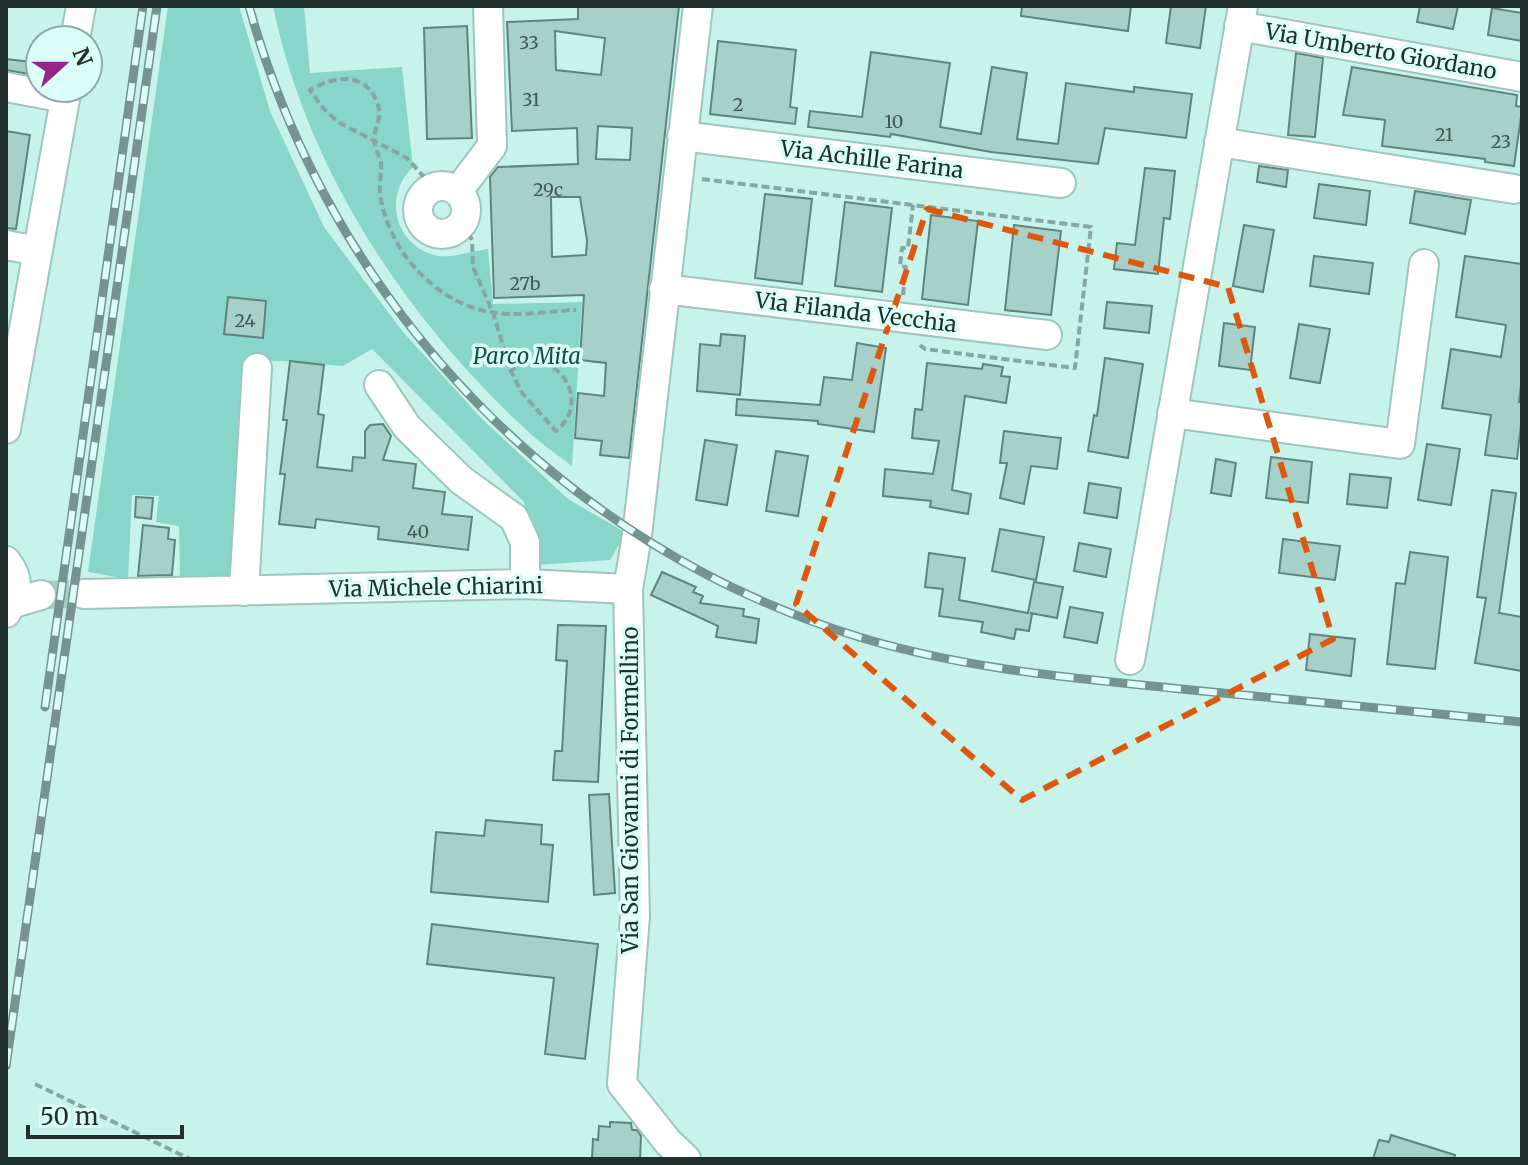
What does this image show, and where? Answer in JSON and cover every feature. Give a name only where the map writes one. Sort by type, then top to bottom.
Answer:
[{"type":"street","points":[[446,189],[465,203],[463,222],[448,233],[439,234],[429,231],[421,222],[417,210],[419,200],[446,189],[492,146],[488,6]]},
{"type":"street","points":[[628,589],[637,535],[698,6]]},
{"type":"street","points":[[1130,660],[1241,16]]},
{"type":"street","name":"Via Umberto Giordano","points":[[1241,16],[1522,77]]},
{"type":"street","points":[[6,429],[64,104]]},
{"type":"street","name":"Via Achille Farina","points":[[682,136],[1061,183]]},
{"type":"street","points":[[1219,142],[1514,189]]},
{"type":"street","points":[[6,245],[38,251]]},
{"type":"street","points":[[1172,413],[1400,444],[1424,264]]},
{"type":"street","name":"Via Filanda Vecchia","points":[[664,289],[1047,335]]},
{"type":"street","points":[[244,591],[257,368]]},
{"type":"street","points":[[379,385],[407,427],[450,470],[514,518],[525,542],[525,584]]},
{"type":"street","points":[[10,567],[41,595],[10,608]]},
{"type":"street","points":[[10,567],[16,593],[10,608]]},
{"type":"street","name":"Via Michele Chiarini","points":[[84,594],[525,584],[628,589]]},
{"type":"street","name":"Via San Giovanni di Formellino","points":[[628,589],[635,916],[622,1084],[668,1142],[686,1159]]},
{"type":"path","points":[[446,189],[407,158],[374,139],[338,122],[310,90],[326,80],[345,78],[369,90],[377,103],[379,127],[374,139],[381,163],[380,194],[397,244],[422,276],[457,301],[493,313],[576,310]]},
{"type":"path","points":[[678,176],[1091,227],[1075,368],[925,349],[918,343]]},
{"type":"path","points":[[902,301],[906,267],[900,266],[902,248],[908,248],[913,205]]},
{"type":"path","points":[[463,222],[472,240],[473,267],[493,313],[511,371],[522,393],[556,431],[571,412],[571,397],[560,371],[550,364],[538,362],[525,363],[511,371]]},
{"type":"path","points":[[35,1084],[190,1159]]},
{"type":"highlighted area","points":[[927,209],[1228,287],[1333,639],[1022,800],[796,604]]},
{"type":"green space","points":[[168,6],[239,6],[270,111],[324,227],[403,332],[481,418],[568,499],[623,531],[610,560],[535,565],[524,502],[372,349],[343,366],[250,362],[234,579],[180,577],[179,526],[156,522],[159,496],[132,495],[128,579],[88,572]]},
{"type":"green space","name":"Parco Mita","points":[[273,6],[304,6],[310,73],[402,67],[413,167],[403,179],[396,206],[403,232],[412,242],[423,251],[438,256],[488,249],[493,304],[582,302],[572,466],[526,430],[477,381],[436,334],[365,233],[309,123],[288,65]]},
{"type":"building","points":[[578,6],[679,6],[629,458],[600,455],[602,441],[575,438],[578,393],[604,396],[606,363],[580,360],[584,295],[494,298],[490,177],[498,167],[578,164],[577,128],[512,131],[507,22],[578,19]],"holes":[[[555,31],[605,38],[601,75],[556,70]],[[598,126],[632,128],[630,160],[596,159]],[[551,197],[580,197],[587,240],[586,255],[552,257]]]},
{"type":"building","points":[[1022,6],[1131,6],[1128,31],[1021,16]]},
{"type":"building","points":[[1171,6],[1206,6],[1200,48],[1166,43]]},
{"type":"building","points":[[1420,6],[1458,6],[1453,29],[1417,22]]},
{"type":"building","points":[[1492,8],[1522,13],[1522,41],[1488,35]]},
{"type":"building","points":[[467,26],[472,138],[427,139],[424,28]]},
{"type":"building","points":[[718,41],[796,50],[790,107],[797,108],[795,124],[710,114]]},
{"type":"building","points":[[871,52],[950,63],[940,127],[981,134],[992,67],[1027,73],[1017,139],[1058,144],[1066,83],[1134,92],[1134,87],[1192,94],[1186,138],[1105,128],[1098,164],[991,152],[891,134],[890,137],[808,127],[810,111],[862,117]]},
{"type":"building","points":[[1296,53],[1323,58],[1315,137],[1288,135]]},
{"type":"building","points":[[6,59],[24,61],[24,73],[6,70]]},
{"type":"building","points":[[1352,67],[1517,95],[1516,106],[1522,107],[1522,110],[1514,166],[1485,162],[1485,159],[1382,146],[1385,120],[1343,115]]},
{"type":"building","points":[[6,131],[30,135],[16,229],[6,228]]},
{"type":"building","points":[[1259,166],[1288,170],[1286,187],[1257,182]]},
{"type":"building","points":[[1145,168],[1175,171],[1170,219],[1164,218],[1158,274],[1114,269],[1117,243],[1135,245]]},
{"type":"building","points":[[1319,184],[1370,191],[1366,225],[1314,218]]},
{"type":"building","points":[[1415,191],[1471,200],[1465,234],[1410,223]]},
{"type":"building","points":[[765,194],[812,199],[802,284],[755,278]]},
{"type":"building","points":[[845,202],[892,208],[882,292],[835,286]]},
{"type":"building","points":[[931,215],[978,221],[968,305],[922,299]]},
{"type":"building","points":[[1014,225],[1061,231],[1051,315],[1005,310]]},
{"type":"building","points":[[1244,225],[1274,230],[1263,292],[1233,286]]},
{"type":"building","points":[[1314,256],[1373,263],[1369,294],[1310,286]]},
{"type":"building","points":[[1465,256],[1522,264],[1522,376],[1519,402],[1522,402],[1522,416],[1517,459],[1485,455],[1491,415],[1442,408],[1451,349],[1501,357],[1506,325],[1456,317]]},
{"type":"building","points":[[228,297],[266,301],[263,338],[224,334]]},
{"type":"building","points":[[1107,302],[1152,306],[1149,333],[1104,328]]},
{"type":"building","points":[[1224,323],[1255,327],[1250,370],[1219,366]]},
{"type":"building","points":[[1299,324],[1330,329],[1320,383],[1290,378]]},
{"type":"building","points":[[721,334],[745,336],[740,395],[697,391],[700,344],[720,346]]},
{"type":"building","points":[[857,343],[886,348],[874,432],[818,424],[818,421],[736,415],[737,399],[820,405],[824,377],[852,380]]},
{"type":"building","points":[[1105,358],[1143,364],[1128,458],[1088,451],[1094,415],[1097,416]]},
{"type":"building","points":[[290,361],[324,365],[318,414],[324,415],[317,467],[352,471],[353,457],[365,458],[365,431],[370,425],[383,424],[391,436],[383,460],[416,464],[413,488],[445,492],[442,514],[472,517],[468,550],[378,539],[379,527],[316,519],[315,528],[279,524],[285,474],[280,474],[287,420],[283,420]]},
{"type":"building","points":[[927,363],[982,369],[983,364],[1003,367],[1001,376],[1010,377],[1006,403],[965,396],[952,490],[971,494],[968,514],[930,507],[931,501],[883,496],[885,469],[933,474],[939,441],[912,438],[915,409],[922,410]]},
{"type":"building","points":[[1004,431],[1061,438],[1057,469],[1031,466],[1024,504],[1000,498],[1007,463],[1000,463]]},
{"type":"building","points":[[705,440],[737,445],[727,505],[696,500]]},
{"type":"building","points":[[1427,444],[1460,449],[1451,505],[1418,500]]},
{"type":"building","points":[[776,451],[808,456],[798,516],[766,511]]},
{"type":"building","points":[[1271,457],[1312,462],[1308,503],[1266,498]]},
{"type":"building","points":[[1216,459],[1236,463],[1231,496],[1211,493]]},
{"type":"building","points":[[1350,474],[1391,478],[1387,508],[1347,504]]},
{"type":"building","points":[[1089,483],[1121,488],[1117,518],[1084,513]]},
{"type":"building","points":[[1492,490],[1516,493],[1499,613],[1522,617],[1522,671],[1475,663],[1486,598],[1477,597]]},
{"type":"building","points":[[136,497],[153,498],[151,519],[135,517]]},
{"type":"building","points":[[143,525],[169,528],[168,539],[175,540],[172,575],[138,576]]},
{"type":"building","points":[[1000,529],[1044,537],[1036,580],[992,571]]},
{"type":"building","points":[[1283,539],[1340,546],[1335,580],[1279,573]]},
{"type":"building","points":[[1079,543],[1111,549],[1106,577],[1074,571]]},
{"type":"building","points":[[1410,552],[1448,557],[1435,669],[1387,664],[1396,583],[1405,584]]},
{"type":"building","points":[[929,553],[965,558],[959,600],[1028,613],[1034,582],[1063,587],[1057,618],[1030,613],[1029,631],[1016,629],[1014,639],[981,632],[983,622],[939,616],[943,589],[925,587]]},
{"type":"building","points":[[662,572],[696,587],[693,592],[703,596],[700,603],[744,609],[743,616],[759,619],[756,643],[716,637],[718,626],[651,595]]},
{"type":"building","points":[[1070,607],[1103,613],[1097,643],[1064,637]]},
{"type":"building","points":[[558,625],[606,626],[598,782],[553,780],[555,751],[562,751],[567,661],[556,660]]},
{"type":"building","points":[[1310,634],[1355,639],[1351,676],[1306,670]]},
{"type":"building","points":[[609,794],[615,893],[594,895],[589,795]]},
{"type":"building","points":[[486,820],[542,825],[541,844],[553,845],[548,902],[431,892],[436,832],[484,836]]},
{"type":"building","points":[[432,924],[598,944],[585,1059],[545,1054],[554,978],[427,964]]},
{"type":"building","points":[[610,1122],[631,1123],[632,1130],[637,1130],[641,1136],[640,1159],[592,1158],[593,1139],[598,1140],[599,1126],[610,1127]]},
{"type":"building","points":[[1391,1135],[1455,1155],[1454,1159],[1373,1159],[1379,1140],[1389,1142]]},
{"type":"tunnel","points":[[41,595],[84,594]]},
{"type":"railway","points":[[45,707],[143,6]]},
{"type":"railway","points":[[6,1066],[157,6]]},
{"type":"railway","points":[[249,6],[287,115],[337,218],[400,313],[474,400],[558,476],[650,542],[751,596],[859,637],[938,657],[1100,681],[1522,722]]}]
